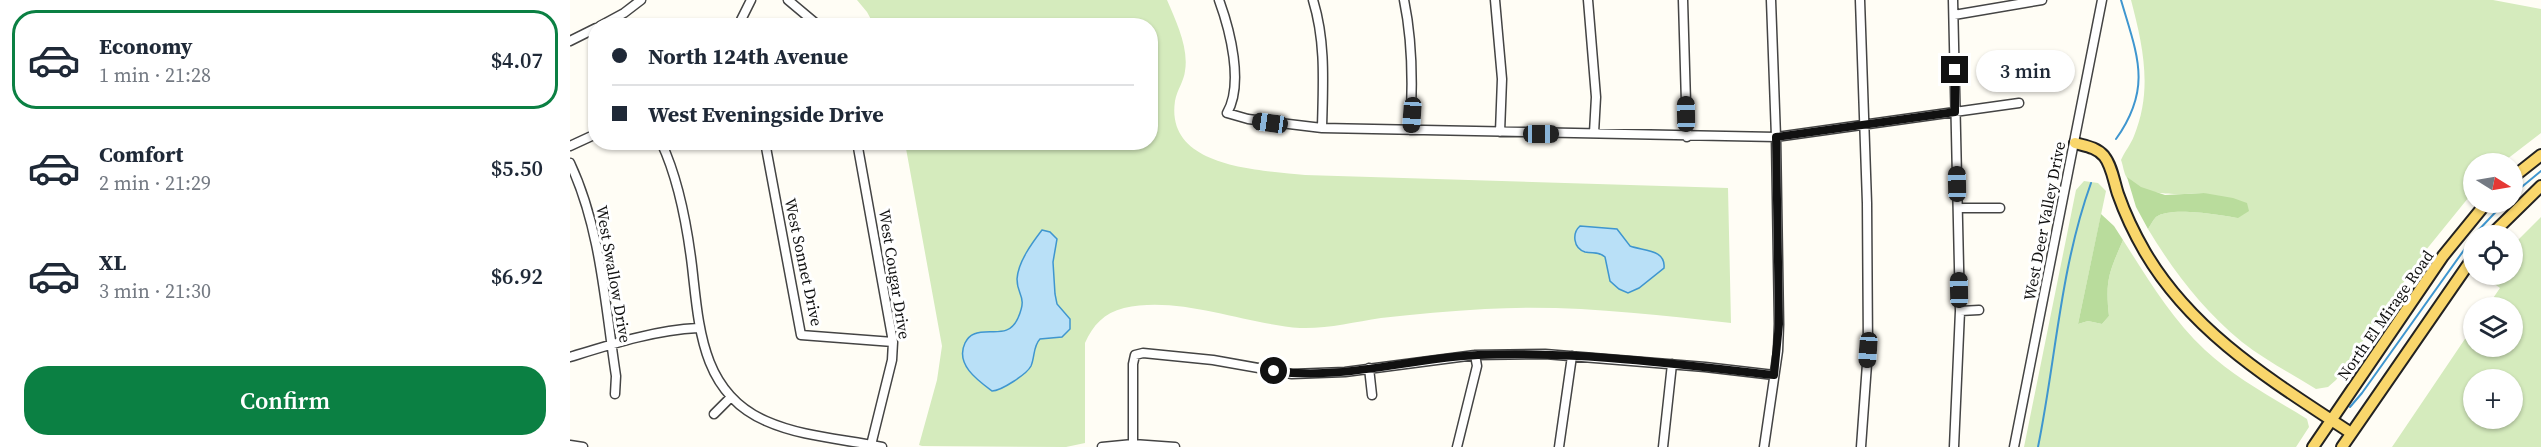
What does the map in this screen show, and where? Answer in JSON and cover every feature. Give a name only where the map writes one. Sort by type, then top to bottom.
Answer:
[{"type":"main road","points":[[2075,144],[2094,148],[2106,159],[2124,208],[2145,252],[2167,285],[2196,318],[2239,357],[2351,433]]},
{"type":"main road","points":[[2523,169],[2541,155]]},
{"type":"main road","points":[[2501,225],[2541,186]]},
{"type":"main road","name":"North El Mirage Road","points":[[2313,447],[2443,256],[2478,213]]},
{"type":"main road","points":[[2342,447],[2463,272]]},
{"type":"street","points":[[615,18],[641,0]]},
{"type":"street","points":[[742,18],[751,0]]},
{"type":"street","points":[[788,0],[809,18]]},
{"type":"street","points":[[1219,0],[1229,26],[1233,55],[1234,102],[1227,113],[1248,119],[1322,128],[1776,137],[2019,103]]},
{"type":"street","points":[[1313,0],[1321,36],[1323,63],[1322,128]]},
{"type":"street","points":[[1404,0],[1410,27],[1413,79],[1410,130]]},
{"type":"street","points":[[1495,0],[1502,79],[1500,132]]},
{"type":"street","points":[[1588,0],[1596,97],[1594,133]]},
{"type":"street","points":[[1683,0],[1687,137]]},
{"type":"street","points":[[1764,447],[1779,324],[1772,0]]},
{"type":"street","points":[[1860,0],[1865,126],[1868,350],[1861,447]]},
{"type":"street","points":[[1953,0],[1960,311],[1954,447]]},
{"type":"street","name":"West Deer Valley Drive","points":[[2013,447],[2102,0]]},
{"type":"street","points":[[1954,15],[2042,1]]},
{"type":"street","points":[[570,41],[588,32]]},
{"type":"street","points":[[570,146],[588,138]]},
{"type":"street","points":[[664,150],[682,206],[698,328],[716,377],[731,397],[746,410],[776,425],[798,432],[882,447]]},
{"type":"street","name":"West Sonnet Drive","points":[[766,150],[801,335],[893,342]]},
{"type":"street","name":"West Cougar Drive","points":[[857,150],[893,342],[892,360],[871,445]]},
{"type":"street","name":"West Swallow Drive","points":[[570,163],[582,187],[593,228],[616,376],[615,394]]},
{"type":"street","points":[[1958,208],[2000,208]]},
{"type":"street","points":[[1960,311],[1979,310]]},
{"type":"street","points":[[570,357],[678,329],[698,328]]},
{"type":"street","points":[[1133,446],[1132,364],[1135,354],[1143,353],[1175,355],[1292,374],[1314,375],[1474,356],[1572,356],[1774,375]]},
{"type":"street","points":[[1457,447],[1477,366],[1474,356]]},
{"type":"street","points":[[1559,447],[1572,356]]},
{"type":"street","points":[[1663,447],[1672,364]]},
{"type":"street","points":[[1369,368],[1372,394]]},
{"type":"street","points":[[714,414],[731,397]]},
{"type":"street","points":[[570,445],[583,447]]},
{"type":"street","points":[[1102,447],[1175,447]]},
{"type":"green space","points":[[857,0],[1167,0],[1181,35],[1186,62],[1175,101],[1176,123],[1185,140],[1200,153],[1241,167],[1305,175],[1728,188],[1731,323],[1608,311],[1516,308],[1420,314],[1300,328],[1167,305],[1124,308],[1100,321],[1085,343],[1085,443],[1066,447],[919,445],[937,380],[942,346],[906,150],[1158,150],[1158,18],[870,18]]},
{"type":"green space","points":[[2131,0],[2493,0],[2541,9],[2541,133],[2515,153],[2463,153],[2463,204],[2426,250],[2336,380],[2328,387],[2316,389],[2260,355],[2228,330],[2190,290],[2148,229],[2156,217],[2172,212],[2196,212],[2238,218],[2204,193],[2153,192],[2143,189],[2127,178],[2121,160],[2133,139],[2140,119],[2145,85],[2139,34]]},
{"type":"green space","points":[[2127,177],[2141,187],[2165,195],[2204,193],[2233,198],[2247,203],[2249,211],[2238,218],[2196,212],[2172,212],[2156,217],[2148,229],[2136,207]]},
{"type":"green space","points":[[2084,181],[2098,183],[2106,191],[2078,324],[2088,321],[2102,324],[2109,316],[2109,277],[2123,240],[2171,311],[2205,350],[2241,379],[2307,419],[2309,427],[2296,447],[2024,447],[2076,190]]},
{"type":"green space","points":[[2101,214],[2114,226],[2123,240],[2109,277],[2109,316],[2102,324],[2088,321],[2078,324]]},
{"type":"green space","points":[[2541,217],[2541,447],[2392,447],[2463,342],[2463,357],[2523,357],[2523,297],[2494,297],[2500,288],[2496,285],[2523,285],[2523,235]]},
{"type":"water","points":[[1580,226],[1617,229],[1630,246],[1658,254],[1664,262],[1664,268],[1639,288],[1628,293],[1619,289],[1610,281],[1605,257],[1598,253],[1585,252],[1576,244],[1575,236]]},
{"type":"water","points":[[1042,230],[1050,232],[1057,239],[1053,262],[1055,294],[1057,304],[1070,319],[1070,329],[1062,337],[1040,339],[1029,369],[1007,385],[992,391],[974,377],[965,365],[963,351],[965,343],[974,334],[1004,331],[1014,325],[1022,305],[1017,285],[1020,266]]},
{"type":"waterway","points":[[2116,139],[2135,103],[2138,87],[2136,54],[2121,0]]},
{"type":"waterway","points":[[2523,186],[2541,171]]},
{"type":"waterway","points":[[2038,447],[2065,281],[2091,183]]},
{"type":"waterway","points":[[2483,225],[2495,213]]},
{"type":"waterway","points":[[2350,407],[2463,251]]},
{"type":"route","points":[[1274,371],[1314,375],[1474,356],[1545,354],[1774,375],[1779,324],[1776,137],[1955,112],[1955,70]]}]
